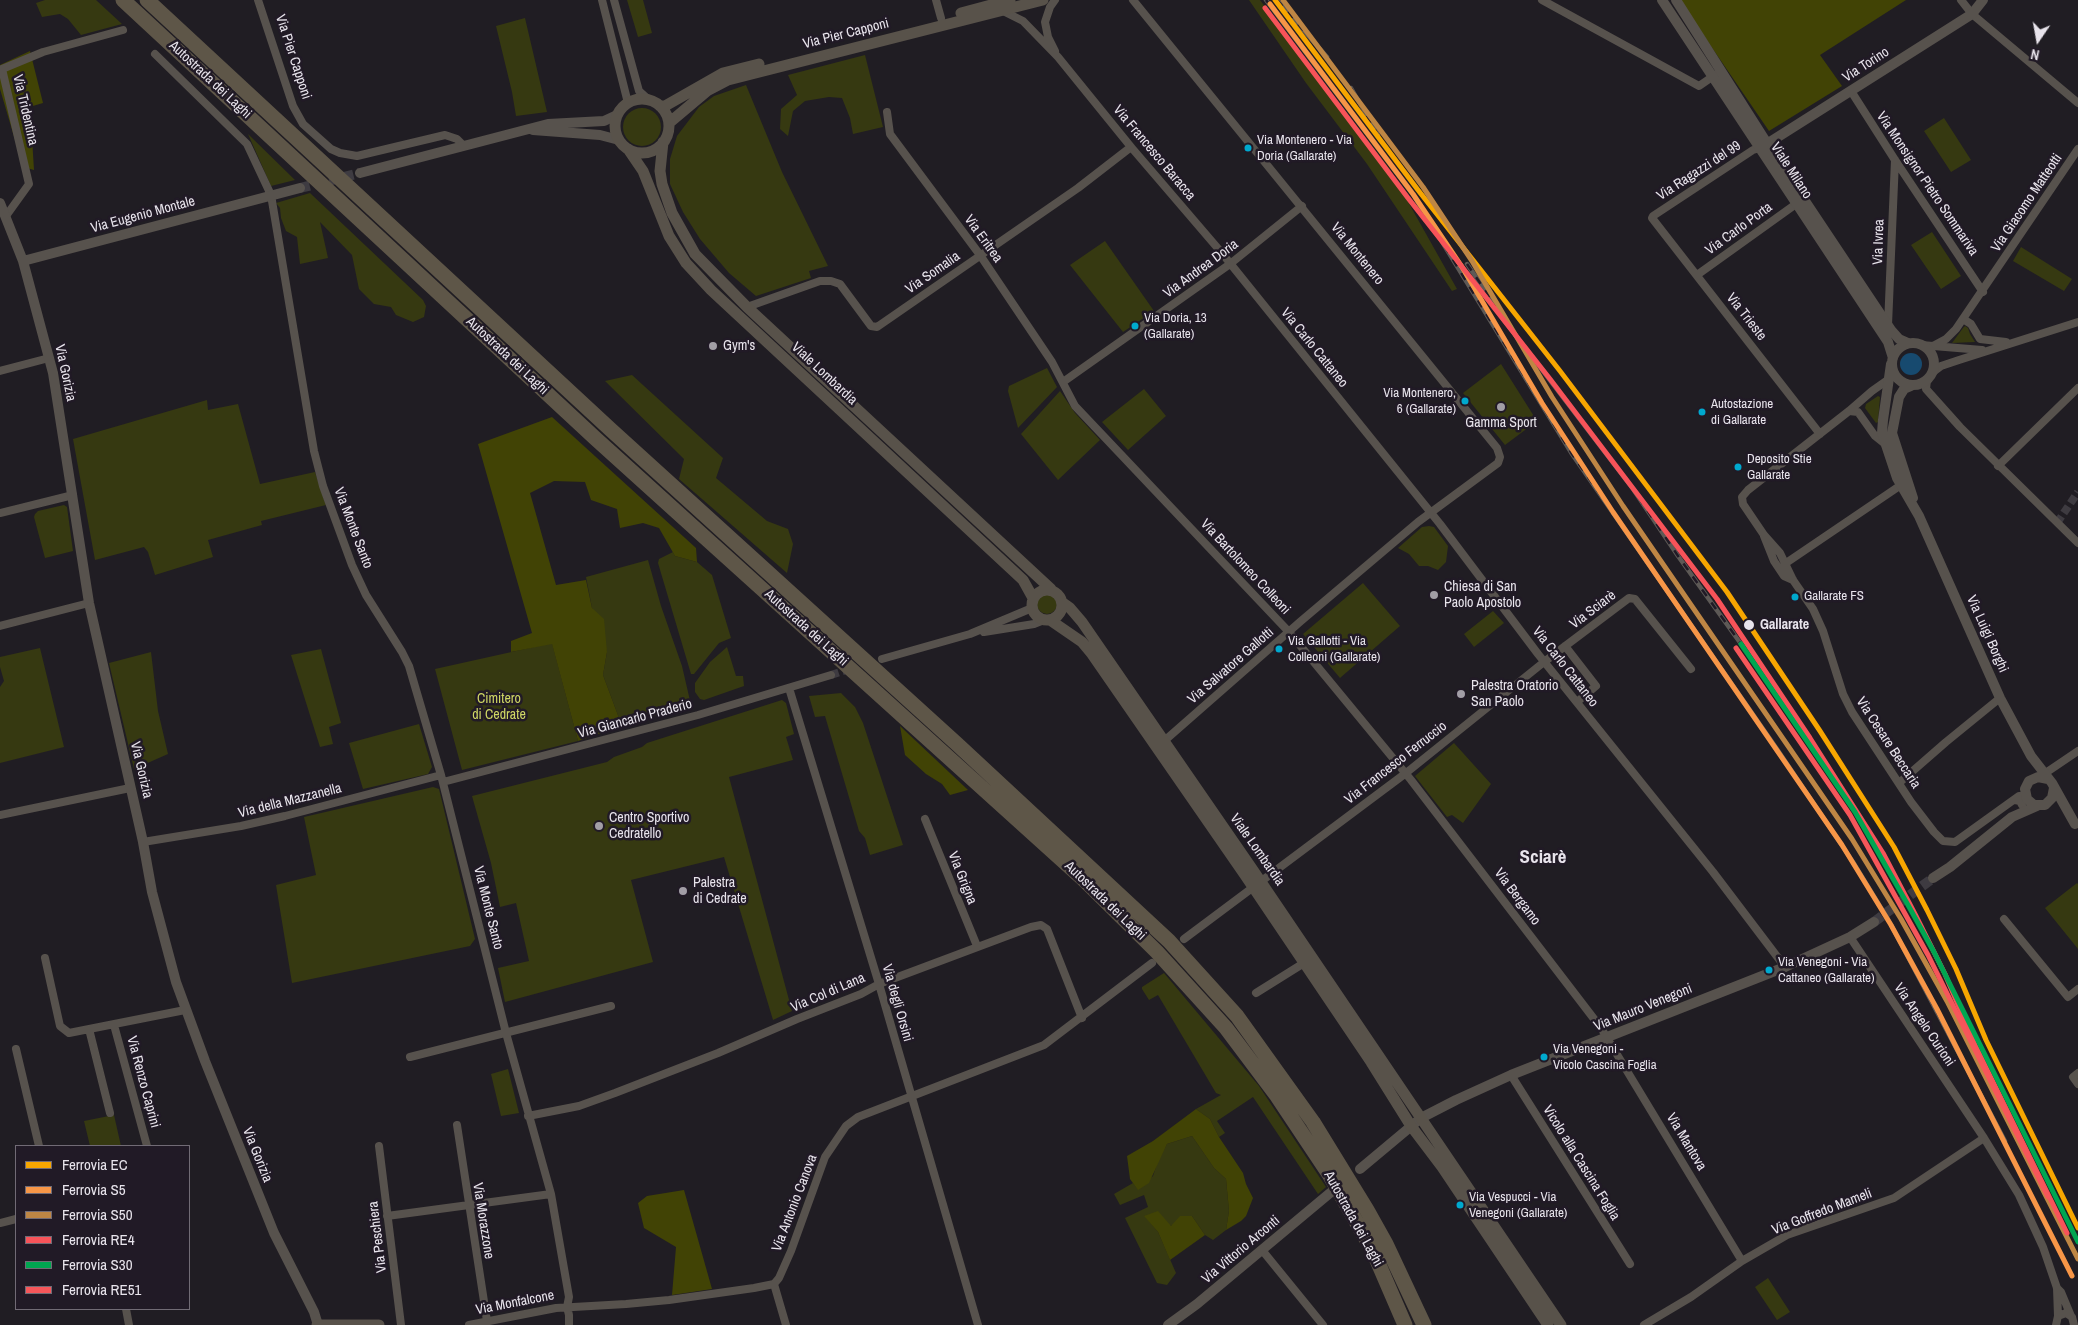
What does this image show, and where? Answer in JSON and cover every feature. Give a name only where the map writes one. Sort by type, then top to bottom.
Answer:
[{"type":"highway","name":"Autostrada dei Laghi","points":[[123,0],[596,439],[1083,878],[1157,952],[1226,1028],[1277,1096],[1329,1174],[1373,1250],[1405,1325]]},
{"type":"highway","name":"Autostrada dei Laghi","points":[[147,0],[610,429],[979,763],[1169,940],[1237,1016],[1307,1114],[1367,1210],[1408,1288],[1424,1325]]},
{"type":"highway","points":[[1373,1250],[1397,1325]]},
{"type":"main road","name":"Via Pier Capponi","points":[[669,123],[707,91],[728,80],[1000,5],[1010,0]]},
{"type":"main road","name":"Via Pier Capponi","points":[[660,106],[665,106],[723,73],[941,18],[1000,5],[1043,0]]},
{"type":"main road","points":[[642,99],[649,100],[660,106],[666,114],[669,123],[668,133],[663,142],[656,148],[647,152],[637,152],[628,149],[619,140],[615,130],[617,115],[628,103],[642,99]]},
{"type":"main road","name":"Viale Lombardia","points":[[663,142],[660,171],[662,184],[672,213],[695,254],[747,307],[1051,589]]},
{"type":"main road","name":"Viale Lombardia","points":[[628,149],[643,171],[669,236],[711,290],[1023,580],[1033,603]]},
{"type":"main road","points":[[1051,589],[1057,592],[1063,603],[1062,611],[1057,617],[1047,620],[1038,617],[1033,603],[1040,591],[1051,589]]},
{"type":"main road","name":"Viale Lombardia","points":[[1063,603],[1082,622],[1163,742],[1257,884],[1304,963],[1371,1062],[1411,1126],[1442,1167],[1548,1325]]},
{"type":"main road","name":"Viale Lombardia","points":[[1047,620],[1076,638],[1092,654],[1257,884],[1421,1118],[1561,1325]]},
{"type":"main road","points":[[317,1325],[379,1325]]},
{"type":"street","name":"Via Pier Capponi","points":[[258,0],[293,106],[303,124],[331,149],[340,153],[357,156],[445,135],[457,139],[463,145]]},
{"type":"street","points":[[602,0],[628,103]]},
{"type":"street","points":[[614,0],[639,91],[649,100]]},
{"type":"street","points":[[936,0],[941,18]]},
{"type":"street","name":"Via Francesco Baracca","points":[[1055,0],[1050,7],[1045,22],[1048,37],[1058,57]]},
{"type":"street","name":"Via Montenero","points":[[1132,0],[1498,448],[1500,457],[1498,464],[1430,513]]},
{"type":"street","points":[[1542,0],[1699,86],[1721,71]]},
{"type":"street","name":"Viale Milano","points":[[1676,0],[1721,71],[1796,204],[1888,342],[1892,361]]},
{"type":"street","points":[[1961,0],[1972,14],[2078,103]]},
{"type":"street","name":"Via Torino","points":[[1763,146],[1972,14],[1983,0]]},
{"type":"street","name":"Viale Milano","points":[[1665,1],[1712,77],[1763,146],[1888,325],[1896,336],[1908,343]]},
{"type":"street","name":"Via Francesco Baracca","points":[[1000,5],[1023,21],[1058,57],[1230,264]]},
{"type":"street","name":"Via Tridentina","points":[[6,216],[29,184],[2,69],[43,52],[123,30]]},
{"type":"street","name":"Via Monte Santo","points":[[154,54],[247,144],[271,195],[314,451],[323,486],[352,565],[371,602],[409,666],[442,779],[506,1033],[551,1194],[569,1297],[567,1307],[569,1325]]},
{"type":"street","name":"Via Monsignor Pietro Sommariva","points":[[1851,91],[1983,292]]},
{"type":"street","name":"Via Eritrea","points":[[887,112],[890,134],[980,255],[1063,382]]},
{"type":"street","points":[[360,173],[548,124],[604,120],[617,115]]},
{"type":"street","points":[[532,129],[600,135],[619,140]]},
{"type":"street","name":"Via Ragazzi del 99","points":[[1653,216],[1753,150],[1763,146]]},
{"type":"street","name":"Via Somalia","points":[[747,307],[820,281],[831,281],[840,284],[874,328],[1078,188],[1131,147]]},
{"type":"street","name":"Via Giacomo Matteotti","points":[[1933,346],[1946,339],[1983,292],[2078,149]]},
{"type":"street","name":"Via Ivrea","points":[[1888,325],[1895,160]]},
{"type":"street","points":[[271,195],[300,188]]},
{"type":"street","name":"Via Eugenio Montale","points":[[23,261],[271,195]]},
{"type":"street","name":"Via Gorizia","points":[[0,203],[23,261],[53,373],[89,603],[156,908],[185,1010],[274,1234],[314,1312],[317,1325]]},
{"type":"street","name":"Via Carlo Porta","points":[[1697,275],[1796,204]]},
{"type":"street","name":"Via Andrea Doria","points":[[1063,382],[1230,264],[1302,206]]},
{"type":"street","name":"Via Trieste","points":[[1653,216],[1652,218],[1820,434]]},
{"type":"street","name":"Via Carlo Cattaneo","points":[[1230,264],[1430,513],[1544,662],[1713,872],[1786,967]]},
{"type":"street","points":[[1963,319],[1971,324],[1980,339],[2010,343]]},
{"type":"street","points":[[1987,350],[1908,343],[1899,348],[1892,361],[1893,373],[1898,380],[1911,386],[1919,385],[1941,366],[2078,322]]},
{"type":"street","points":[[1922,345],[1928,349],[1933,357],[1934,365],[1926,389],[1998,466],[2078,543]]},
{"type":"street","points":[[0,371],[49,358]]},
{"type":"street","name":"Via Luigi Borghi","points":[[1892,361],[1882,420],[1885,444],[1901,485],[1919,516],[2000,698],[2035,761],[2049,780],[2076,826]]},
{"type":"street","points":[[1793,580],[1784,576],[1774,561],[1764,534],[1747,511],[1741,499],[1743,494],[1889,379]]},
{"type":"street","name":"Via Bartolomeo Colleoni","points":[[1063,382],[1075,406],[1289,632],[1406,773]]},
{"type":"street","name":"Via Luigi Borghi","points":[[1911,386],[1905,388],[1899,397],[1892,433],[1919,516]]},
{"type":"street","points":[[1998,466],[2078,388]]},
{"type":"street","points":[[1849,411],[1858,412],[1875,436],[1885,444]]},
{"type":"street","points":[[1786,563],[1901,485],[1911,491]]},
{"type":"street","points":[[0,514],[72,495]]},
{"type":"street","name":"Via Salvatore Gallotti","points":[[1163,742],[1430,513]]},
{"type":"street","name":"Via Cesare Beccaria","points":[[1764,534],[1777,548],[1793,580],[1813,608],[1847,704],[1931,829],[1943,840],[1955,842],[2022,800]]},
{"type":"street","name":"Via Sciarè","points":[[1544,662],[1629,598],[1634,599],[1691,668]]},
{"type":"street","points":[[0,626],[89,603]]},
{"type":"street","points":[[970,634],[1033,603]]},
{"type":"street","points":[[882,659],[970,634],[1018,627],[1047,620]]},
{"type":"street","points":[[1565,646],[1596,686],[1577,702]]},
{"type":"street","name":"Via Francesco Ferruccio","points":[[1257,884],[1406,773],[1544,662]]},
{"type":"street","name":"Via Giancarlo Praderio","points":[[442,779],[578,748],[831,675]]},
{"type":"street","name":"Via degli Orsini","points":[[789,688],[879,984],[978,1325]]},
{"type":"street","points":[[1899,783],[2000,698]]},
{"type":"street","points":[[2049,780],[2078,751]]},
{"type":"street","points":[[2012,817],[2031,779],[2035,761]]},
{"type":"street","name":"Via Bergamo","points":[[1406,773],[1607,1038]]},
{"type":"street","points":[[2031,779],[2038,776],[2049,780]]},
{"type":"street","name":"Via della Mazzanella","points":[[143,842],[276,818],[442,779]]},
{"type":"street","points":[[1933,878],[1950,867],[2012,817],[2041,805],[2052,798],[2049,780]]},
{"type":"street","points":[[0,815],[130,788]]},
{"type":"street","points":[[2022,800],[2065,812],[2076,826]]},
{"type":"street","name":"Via Grigna","points":[[925,819],[977,946]]},
{"type":"street","points":[[1184,939],[1257,884]]},
{"type":"street","points":[[2004,919],[2068,997],[2078,989]]},
{"type":"street","name":"Via Mauro Venegoni","points":[[1421,1118],[1511,1076],[1786,967],[1850,937],[1874,922]]},
{"type":"street","name":"Via Col di Lana","points":[[528,1116],[579,1106],[615,1093],[861,994],[879,984],[1031,927],[1040,926],[1047,929],[1082,1018]]},
{"type":"street","name":"Via Angelo Curioni","points":[[1850,937],[1984,1138],[2019,1195],[2032,1221],[2057,1288],[2061,1292],[2074,1320]]},
{"type":"street","name":"Via Renzo Caprini","points":[[45,958],[60,1026],[69,1033],[185,1010]]},
{"type":"street","name":"Via Antonio Canova","points":[[774,1284],[779,1278],[791,1251],[825,1157],[838,1135],[846,1126],[858,1117],[1044,1045],[1152,963]]},
{"type":"street","points":[[1256,993],[1304,963]]},
{"type":"street","points":[[410,1058],[611,1006]]},
{"type":"street","name":"Via Renzo Caprini","points":[[114,1025],[147,1145]]},
{"type":"street","points":[[89,1029],[110,1113]]},
{"type":"street","name":"Via Mantova","points":[[1607,1038],[1742,1261]]},
{"type":"street","points":[[16,1049],[39,1145]]},
{"type":"street","points":[[2075,1075],[2078,1084]]},
{"type":"street","name":"Vicolo alla Cascina Foglia","points":[[1511,1076],[1630,1264]]},
{"type":"street","points":[[1360,1170],[1421,1118]]},
{"type":"street","name":"Via Morazzone","points":[[457,1125],[487,1321]]},
{"type":"street","name":"Via Goffredo Mameli","points":[[1644,1325],[1691,1297],[1742,1261],[1787,1235],[1894,1198],[1984,1138]]},
{"type":"street","name":"Via Peschiera","points":[[380,1146],[401,1325]]},
{"type":"street","points":[[387,1216],[551,1194]]},
{"type":"street","name":"Via Vittorio Arconti","points":[[1168,1325],[1197,1304],[1330,1194]]},
{"type":"street","points":[[0,1223],[15,1219]]},
{"type":"street","points":[[1262,1250],[1323,1325]]},
{"type":"street","points":[[567,1307],[669,1300],[774,1284],[786,1325]]},
{"type":"street","name":"Via Angelo Curioni","points":[[2055,1322],[2057,1288]]},
{"type":"street","name":"Via Monfalcone","points":[[469,1325],[567,1307]]},
{"type":"street","points":[[126,1310],[129,1325]]},
{"type":"street","points":[[2055,1322],[2063,1314],[2074,1320]]},
{"type":"green space","points":[[45,0],[96,0],[122,24],[81,35],[68,19],[60,14],[42,17],[36,3]]},
{"type":"green space","points":[[627,0],[643,0],[652,33],[638,37]]},
{"type":"green space","points":[[1249,0],[1260,0],[1389,168],[1457,289],[1452,291],[1367,164],[1306,83]]},
{"type":"green space","points":[[525,18],[547,112],[516,116],[496,26]]},
{"type":"green space","points":[[865,55],[883,127],[853,134],[850,118],[842,98],[829,97],[805,101],[793,111],[788,136],[780,129],[781,109],[797,95],[788,75]]},
{"type":"green space","points":[[746,85],[782,172],[828,266],[809,271],[811,278],[756,296],[729,273],[700,239],[683,212],[670,184],[670,159],[677,136],[699,107],[714,96]]},
{"type":"green space","points":[[642,108],[656,113],[661,127],[656,141],[642,146],[628,141],[623,127],[628,113]]},
{"type":"green space","points":[[1944,118],[1971,160],[1951,172],[1924,131]]},
{"type":"green space","points":[[248,134],[295,180],[271,186]]},
{"type":"green space","points":[[310,193],[423,300],[426,306],[424,317],[413,322],[396,315],[391,307],[374,304],[359,289],[352,255],[320,222],[328,258],[300,264],[297,237],[286,231],[281,218],[280,208],[276,203]]},
{"type":"green space","points":[[1932,232],[1961,276],[1941,289],[1911,245]]},
{"type":"green space","points":[[1105,241],[1154,311],[1123,332],[1070,265]]},
{"type":"green space","points":[[2021,247],[2072,279],[2064,291],[2013,261]]},
{"type":"green space","points":[[1965,326],[1975,342],[1952,343],[1963,328]]},
{"type":"green space","name":"Gamma Sport","points":[[1501,364],[1537,421],[1505,445],[1463,393]]},
{"type":"green space","points":[[1047,368],[1057,387],[1018,428],[1008,391],[1009,386]]},
{"type":"green space","points":[[632,375],[723,458],[716,478],[767,521],[788,529],[793,544],[787,573],[679,479],[684,459],[605,381]]},
{"type":"green space","points":[[1144,389],[1166,416],[1128,450],[1102,422]]},
{"type":"green space","points":[[1060,391],[1075,413],[1100,440],[1058,480],[1021,434]]},
{"type":"green space","points":[[1878,396],[1880,397],[1878,422],[1876,423],[1865,408],[1866,404]]},
{"type":"green space","points":[[207,400],[208,410],[238,404],[260,484],[315,472],[326,505],[261,521],[262,525],[208,540],[213,557],[155,575],[148,552],[144,547],[95,560],[73,439]]},
{"type":"green space","points":[[64,505],[67,507],[73,551],[45,558],[34,517],[35,514],[38,511]]},
{"type":"green space","points":[[1422,527],[1434,527],[1448,546],[1446,562],[1438,570],[1428,566],[1419,566],[1409,554],[1398,548]]},
{"type":"green space","points":[[673,552],[675,556],[697,562],[712,575],[731,638],[719,643],[694,674],[691,674],[658,563],[659,559]]},
{"type":"green space","points":[[648,560],[661,606],[682,666],[691,705],[622,726],[603,675],[607,652],[592,608],[586,577]]},
{"type":"green space","points":[[1363,583],[1400,626],[1340,678],[1303,634]]},
{"type":"green space","points":[[1047,594],[1054,597],[1057,604],[1054,611],[1047,614],[1040,611],[1037,604],[1040,597]]},
{"type":"green space","points":[[1493,611],[1504,623],[1474,647],[1464,634]]},
{"type":"green space","name":"Cimitero di Cedrate","points":[[552,643],[578,741],[462,770],[435,669]]},
{"type":"green space","points":[[727,647],[736,676],[743,676],[744,686],[704,700],[700,699],[695,692],[695,683],[710,662]]},
{"type":"green space","points":[[40,648],[64,747],[0,763],[0,687],[4,681],[0,667],[0,657]]},
{"type":"green space","points":[[321,649],[341,723],[329,727],[333,744],[320,747],[291,655]]},
{"type":"green space","points":[[151,652],[158,711],[168,754],[134,769],[109,663]]},
{"type":"green space","points":[[841,693],[855,707],[863,723],[903,845],[870,855],[865,838],[859,831],[825,716],[815,717],[809,696]]},
{"type":"green space","name":"Centro Sportivo Cedratello","points":[[782,700],[786,703],[794,734],[786,737],[793,760],[729,777],[792,1011],[773,1020],[724,857],[631,880],[653,962],[505,1002],[498,968],[529,961],[516,903],[500,907],[491,863],[472,796],[607,762],[614,757],[642,747],[647,743]]},
{"type":"green space","points":[[419,724],[432,767],[428,774],[363,789],[349,743]]},
{"type":"green space","points":[[1454,743],[1491,784],[1463,823],[1452,815],[1447,817],[1415,776]]},
{"type":"green space","points":[[433,787],[439,789],[475,939],[470,946],[292,983],[276,885],[316,875],[304,817]]},
{"type":"green space","points":[[2078,884],[2078,949],[2045,908]]},
{"type":"green space","points":[[1164,973],[1259,1086],[1326,1187],[1318,1194],[1253,1097],[1217,1121],[1225,1133],[1219,1137],[1210,1119],[1196,1109],[1221,1095],[1216,1093],[1158,995],[1149,1000],[1142,989],[1142,987]]},
{"type":"green space","points":[[508,1069],[519,1113],[501,1116],[491,1074]]},
{"type":"green space","points":[[114,1115],[121,1145],[90,1145],[84,1121]]},
{"type":"green space","points":[[1192,1136],[1214,1168],[1226,1179],[1229,1211],[1226,1230],[1213,1240],[1205,1235],[1192,1216],[1171,1226],[1145,1216],[1158,1232],[1176,1273],[1167,1285],[1157,1283],[1125,1218],[1148,1207],[1144,1195],[1120,1205],[1114,1194],[1133,1183],[1138,1189],[1153,1176],[1167,1144]]},
{"type":"green space","points":[[1768,1278],[1790,1312],[1777,1320],[1755,1287]]},
{"type":"shaded area","points":[[1681,0],[1906,0],[1820,55],[1842,86],[1769,131]]},
{"type":"shaded area","points":[[30,51],[43,103],[26,108],[32,138],[34,170],[23,167],[0,89],[0,65]]},
{"type":"shaded area","points":[[552,417],[696,548],[697,562],[675,556],[659,528],[643,523],[620,528],[617,509],[591,500],[585,482],[554,481],[530,493],[556,585],[586,580],[592,608],[604,619],[607,652],[603,675],[622,726],[578,741],[552,644],[511,652],[511,641],[532,633],[478,444]]},
{"type":"shaded area","points":[[900,726],[968,790],[950,795],[942,784],[926,774],[905,755]]},
{"type":"shaded area","points":[[1196,1109],[1210,1119],[1219,1137],[1243,1173],[1253,1198],[1246,1216],[1226,1230],[1229,1211],[1226,1179],[1214,1168],[1192,1136],[1167,1144],[1149,1183],[1138,1190],[1130,1179],[1127,1156],[1153,1141]]},
{"type":"shaded area","points":[[684,1190],[712,1289],[672,1295],[676,1247],[644,1228],[638,1203],[647,1196]]},
{"type":"shaded area","points":[[1158,1211],[1171,1226],[1180,1216],[1192,1216],[1205,1235],[1170,1260],[1158,1232],[1144,1216]]},
{"type":"water","points":[[1911,353],[1919,356],[1922,364],[1919,372],[1911,375],[1903,372],[1900,364],[1903,356]]},
{"type":"tunnel","points":[[300,188],[360,173]]},
{"type":"tunnel","points":[[2057,523],[2078,492]]},
{"type":"tunnel","points":[[831,675],[852,668]]},
{"type":"tunnel","points":[[1874,922],[1933,878]]},
{"type":"railway","points":[[1266,0],[1414,196],[1572,454],[1777,749],[1853,862],[1889,921],[2005,1141]]},
{"type":"railway","points":[[1277,0],[1327,57]]},
{"type":"railway","points":[[1351,88],[1378,135]]},
{"type":"railway","points":[[1467,264],[1496,306]]},
{"type":"railway","points":[[1503,319],[1633,489],[1741,644]]},
{"type":"rail line","name":"EC","points":[[1275,0],[1418,190],[1560,371],[1727,592],[1820,731],[1894,847],[1927,910],[1956,969],[1986,1040],[2078,1228]]},
{"type":"rail line","name":"S50","points":[[1283,0],[1423,187],[1472,261],[1552,397],[1623,506],[1852,839],[1901,919],[1948,1003],[2078,1259]]},
{"type":"rail line","name":"S5","points":[[1270,4],[1413,194],[1462,267],[1542,403],[1613,512],[1842,845],[1891,925],[1937,1009],[2072,1276]]},
{"type":"rail line","name":"RE4","points":[[1265,8],[1408,198],[1550,379],[1717,599],[1810,738],[1883,853],[1916,916],[1945,974],[1975,1045],[2067,1233]]},
{"type":"rail line","name":"S30","points":[[1741,644],[1855,812],[1908,905],[1934,952],[2078,1242]]},
{"type":"rail line","name":"RE51","points":[[1736,648],[1850,815],[1928,955],[2048,1197]]},
{"type":"place","name":"Via Montenero - Via Doria (Gallarate)","points":[[1248,148]]},
{"type":"place","name":"Via Doria, 13 (Gallarate)","points":[[1135,326]]},
{"type":"place","name":"Gym's","points":[[713,346]]},
{"type":"place","name":"Via Montenero, 6 (Gallarate)","points":[[1465,401]]},
{"type":"place","name":"Gamma Sport","points":[[1501,407]]},
{"type":"place","name":"Autostazione di Gallarate","points":[[1702,412]]},
{"type":"place","name":"Deposito Stie Gallarate","points":[[1738,467]]},
{"type":"place","name":"Chiesa di San Paolo Apostolo","points":[[1434,595]]},
{"type":"place","name":"Gallarate FS","points":[[1795,597]]},
{"type":"place","name":"Gallarate","points":[[1749,625]]},
{"type":"place","name":"Via Gallotti - Via Colleoni (Gallarate)","points":[[1279,649]]},
{"type":"place","name":"Palestra Oratorio San Paolo","points":[[1461,694]]},
{"type":"place","name":"Centro Sportivo Cedratello","points":[[599,826]]},
{"type":"place","name":"Palestra di Cedrate","points":[[683,891]]},
{"type":"place","name":"Via Venegoni - Via Cattaneo (Gallarate)","points":[[1769,970]]},
{"type":"place","name":"Via Venegoni - Vicolo Cascina Foglia","points":[[1544,1057]]},
{"type":"place","name":"Via Vespucci - Via Venegoni (Gallarate)","points":[[1460,1205]]},
{"type":"district","name":"Sciarè","points":[[1543,858]]}]
